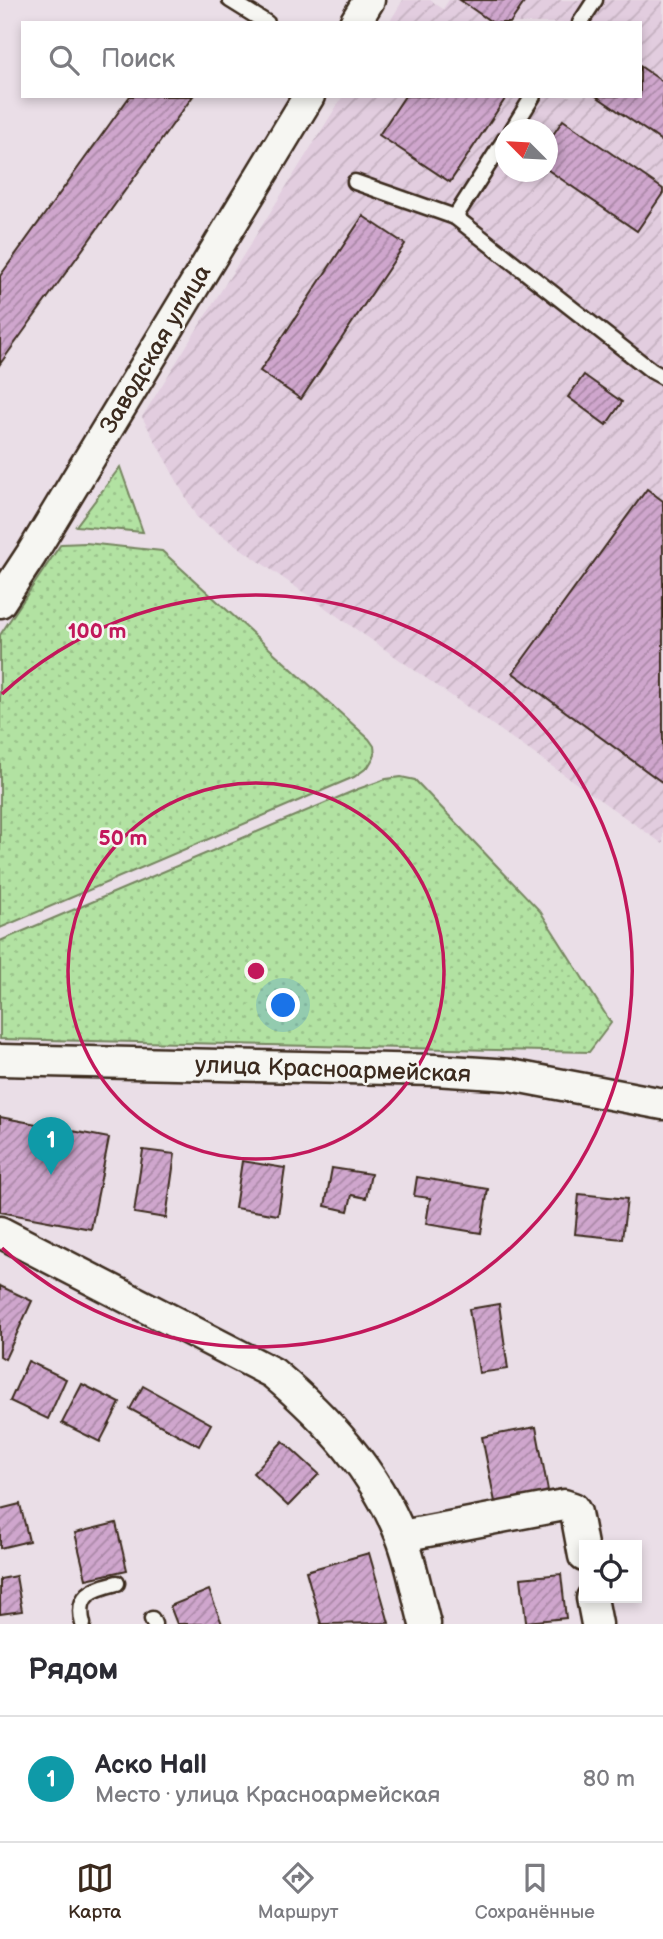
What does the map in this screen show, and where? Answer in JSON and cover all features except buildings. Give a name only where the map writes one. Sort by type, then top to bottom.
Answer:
[{"type":"street","points":[[356,21],[369,0]]},
{"type":"street","name":"Заводская улица","points":[[0,601],[45,532],[308,98]]},
{"type":"street","name":"улица Красноармейская","points":[[0,1060],[435,1070],[498,1074],[560,1083],[663,1104]]},
{"type":"street","points":[[0,1232],[273,1373],[305,1401],[349,1447],[379,1492],[402,1536],[425,1624]]},
{"type":"street","points":[[402,1536],[564,1505],[573,1508],[576,1513],[581,1540]]},
{"type":"street","points":[[593,1603],[597,1624]]},
{"type":"lane","points":[[230,0],[264,21]]},
{"type":"lane","points":[[581,21],[595,0]]},
{"type":"lane","points":[[519,119],[532,98]]},
{"type":"lane","points":[[455,217],[495,156]]},
{"type":"lane","points":[[355,182],[455,217],[663,377]]},
{"type":"lane","points":[[83,1624],[81,1608],[87,1595],[94,1589],[117,1583]]},
{"type":"shaded area","points":[[403,0],[430,0],[443,9],[449,0],[663,0],[663,844],[197,518],[142,417],[342,98],[642,98],[642,21],[390,21]]},
{"type":"green space","points":[[120,467],[143,532],[76,526]]},
{"type":"green space","points":[[86,543],[162,551],[369,739],[374,746],[375,755],[368,767],[354,777],[0,928],[0,635],[61,544]]},
{"type":"green space","points":[[401,777],[415,780],[540,911],[611,1023],[589,1052],[0,1039],[0,941],[358,789],[386,779]]},
{"type":"place","name":"Аско Hall","points":[[51,1175]]}]
